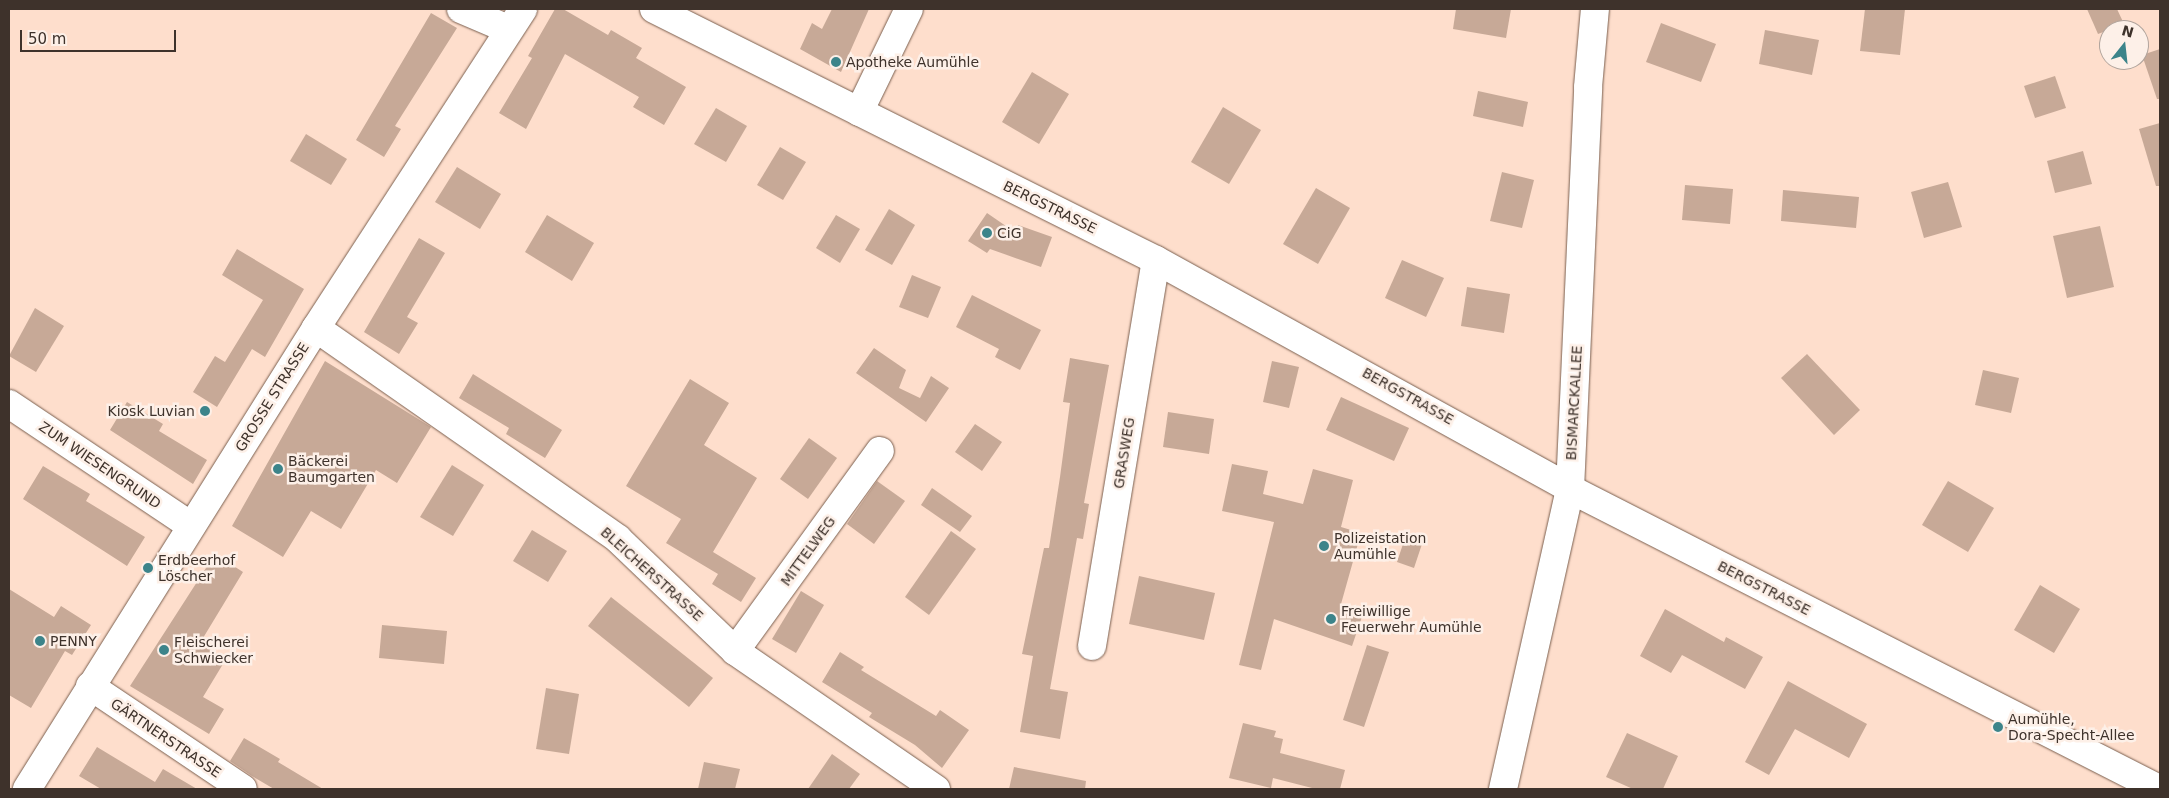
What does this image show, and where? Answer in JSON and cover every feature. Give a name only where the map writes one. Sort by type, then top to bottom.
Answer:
[{"type":"street","points":[[461,9],[515,19]]},
{"type":"street","name":"BERGSTRASSE","points":[[654,9],[1156,260],[1570,489],[2159,789]]},
{"type":"street","points":[[858,112],[909,9]]},
{"type":"street","name":"BISMARCKALLEE","points":[[1502,789],[1570,489],[1588,87],[1596,9]]},
{"type":"street","name":"GROSSE STRASSE","points":[[26,789],[316,328],[515,19]]},
{"type":"street","name":"GRASWEG","points":[[1092,646],[1156,260]]},
{"type":"street","name":"BLEICHERSTRASSE","points":[[316,328],[618,539],[735,651],[936,789]]},
{"type":"street","name":"ZUM WIESENGRUND","points":[[9,404],[191,526]]},
{"type":"street","name":"MITTELWEG","points":[[735,651],[880,452]]},
{"type":"street","name":"GÄRTNERSTRASSE","points":[[90,686],[242,789]]},
{"type":"building","points":[[555,9],[563,9],[608,35],[611,30],[642,48],[636,58],[686,87],[664,125],[633,107],[639,97],[565,54],[526,129],[499,113],[532,58],[528,56]]},
{"type":"building","points":[[832,9],[869,9],[841,72],[800,49],[812,23],[822,29]]},
{"type":"building","points":[[1456,9],[1511,9],[1506,38],[1453,29]]},
{"type":"building","points":[[1865,9],[1905,9],[1900,55],[1860,51]]},
{"type":"building","points":[[2087,9],[2117,9],[2122,20],[2099,20],[2098,34]]},
{"type":"building","points":[[431,13],[457,28],[395,126],[401,129],[384,157],[356,140]]},
{"type":"building","points":[[1661,23],[1716,44],[1701,82],[1646,62]]},
{"type":"building","points":[[1765,30],[1819,40],[1812,75],[1759,64]]},
{"type":"building","points":[[2160,49],[2160,99],[2157,99],[2147,70],[2149,70],[2149,53]]},
{"type":"building","points":[[1032,72],[1069,94],[1039,144],[1002,122]]},
{"type":"building","points":[[2055,76],[2066,108],[2035,118],[2024,86]]},
{"type":"building","points":[[1478,91],[1528,102],[1523,127],[1473,116]]},
{"type":"building","points":[[1223,107],[1261,130],[1229,184],[1191,162]]},
{"type":"building","points":[[716,108],[747,126],[726,162],[694,144]]},
{"type":"building","points":[[2160,123],[2160,186],[2156,186],[2139,129]]},
{"type":"building","points":[[306,134],[347,159],[331,185],[290,161]]},
{"type":"building","points":[[780,147],[806,162],[783,200],[757,185]]},
{"type":"building","points":[[2083,151],[2092,184],[2055,193],[2047,161]]},
{"type":"building","points":[[457,167],[501,194],[480,229],[435,202]]},
{"type":"building","points":[[1502,172],[1534,180],[1522,228],[1490,221]]},
{"type":"building","points":[[1948,182],[1962,227],[1924,238],[1911,192]]},
{"type":"building","points":[[1685,185],[1733,189],[1730,224],[1682,220]]},
{"type":"building","points":[[1316,188],[1350,208],[1318,264],[1283,244]]},
{"type":"building","points":[[1783,190],[1859,197],[1856,228],[1781,221]]},
{"type":"building","points":[[889,209],[915,225],[892,265],[865,250]]},
{"type":"building","points":[[987,213],[1016,233],[1018,225],[1052,237],[1041,267],[990,249],[987,253],[968,241]]},
{"type":"building","points":[[547,215],[594,243],[572,281],[525,252]]},
{"type":"building","points":[[836,215],[860,229],[840,263],[816,248]]},
{"type":"building","points":[[2100,226],[2114,287],[2067,298],[2053,236]]},
{"type":"building","points":[[419,238],[445,253],[407,317],[418,323],[399,354],[364,332]]},
{"type":"building","points":[[237,249],[304,289],[265,357],[252,349],[217,407],[193,392],[215,356],[225,362],[263,300],[222,275]]},
{"type":"building","points":[[1402,260],[1444,278],[1426,317],[1385,298]]},
{"type":"building","points":[[912,275],[941,287],[928,318],[899,307]]},
{"type":"building","points":[[1467,287],[1510,294],[1504,333],[1461,326]]},
{"type":"building","points":[[972,295],[1041,330],[1020,370],[995,357],[999,349],[956,327]]},
{"type":"building","points":[[35,308],[64,326],[36,372],[9,356]]},
{"type":"building","points":[[874,348],[906,370],[899,388],[920,398],[931,376],[949,388],[926,422],[856,373]]},
{"type":"building","points":[[1807,354],[1860,410],[1834,435],[1781,378]]},
{"type":"building","points":[[1070,358],[1109,365],[1084,503],[1089,504],[1083,539],[1077,538],[1050,689],[1068,692],[1060,739],[1020,732],[1033,656],[1022,654],[1044,548],[1049,548],[1070,403],[1063,402]]},
{"type":"building","points":[[325,361],[431,427],[397,483],[376,470],[341,529],[311,511],[283,557],[232,526]]},
{"type":"building","points":[[1272,361],[1299,367],[1289,408],[1263,402]]},
{"type":"building","points":[[1983,370],[2019,378],[2011,413],[1975,405]]},
{"type":"building","points":[[473,374],[562,430],[545,458],[506,434],[509,428],[459,398]]},
{"type":"building","points":[[690,379],[729,403],[704,445],[757,478],[713,552],[756,578],[741,602],[712,584],[718,574],[666,543],[681,519],[626,486]]},
{"type":"building","points":[[1341,397],[1409,428],[1394,461],[1326,430]]},
{"type":"building","points":[[127,402],[163,424],[159,431],[207,460],[193,484],[110,430]]},
{"type":"building","points":[[1168,412],[1214,419],[1209,454],[1163,447]]},
{"type":"building","points":[[975,424],[1002,442],[982,471],[955,452]]},
{"type":"building","points":[[809,438],[837,458],[808,499],[780,479]]},
{"type":"building","points":[[1232,464],[1268,471],[1263,494],[1303,504],[1313,469],[1353,480],[1341,527],[1361,533],[1341,604],[1364,611],[1352,646],[1274,619],[1261,670],[1239,665],[1274,522],[1222,511]]},
{"type":"building","points":[[452,465],[484,485],[453,536],[420,517]]},
{"type":"building","points":[[43,466],[90,494],[86,501],[145,537],[127,566],[23,499]]},
{"type":"building","points":[[877,481],[905,501],[874,544],[847,524]]},
{"type":"building","points":[[1948,481],[1994,508],[1968,552],[1922,525]]},
{"type":"building","points":[[932,488],[972,516],[960,532],[921,505]]},
{"type":"building","points":[[532,530],[567,551],[548,582],[513,561]]},
{"type":"building","points":[[951,531],[976,549],[929,615],[905,597]]},
{"type":"building","points":[[1406,535],[1423,541],[1414,568],[1397,562]]},
{"type":"building","points":[[215,554],[243,572],[200,643],[226,659],[203,697],[224,709],[209,734],[130,686]]},
{"type":"building","points":[[1139,576],[1215,593],[1204,640],[1129,624]]},
{"type":"building","points":[[2040,585],[2080,609],[2054,653],[2014,630]]},
{"type":"building","name":"PENNY","points":[[9,589],[54,617],[61,606],[91,625],[72,655],[65,651],[31,708],[9,695]]},
{"type":"building","points":[[801,591],[824,605],[796,653],[772,639]]},
{"type":"building","points":[[611,597],[713,678],[689,707],[588,626]]},
{"type":"building","points":[[1665,609],[1724,642],[1726,637],[1763,657],[1745,689],[1682,655],[1671,673],[1640,656]]},
{"type":"building","points":[[382,625],[447,631],[444,664],[379,658]]},
{"type":"building","points":[[1367,645],[1389,652],[1364,727],[1343,720]]},
{"type":"building","points":[[840,652],[864,667],[861,670],[936,716],[940,710],[969,730],[942,768],[915,745],[869,717],[872,713],[822,682]]},
{"type":"building","points":[[1788,681],[1867,724],[1849,758],[1795,729],[1769,775],[1745,762]]},
{"type":"building","points":[[546,688],[579,694],[569,754],[536,749]]},
{"type":"building","points":[[1243,723],[1276,731],[1274,737],[1283,739],[1280,753],[1345,770],[1340,789],[1316,789],[1273,778],[1271,788],[1229,778]]},
{"type":"building","points":[[1627,733],[1678,756],[1663,789],[1633,789],[1606,777]]},
{"type":"building","points":[[244,738],[280,759],[278,762],[323,789],[274,789],[252,776],[230,761]]},
{"type":"building","points":[[97,747],[155,782],[163,769],[197,789],[101,789],[79,776]]},
{"type":"building","points":[[832,754],[860,774],[849,789],[808,789]]},
{"type":"building","points":[[704,762],[740,769],[735,789],[698,789]]},
{"type":"building","points":[[1014,767],[1086,781],[1085,789],[1009,789]]},
{"type":"place","name":"Apotheke Aumühle","points":[[836,62]]},
{"type":"place","name":"CiG","points":[[987,233]]},
{"type":"place","name":"Kiosk Luvian","points":[[205,411]]},
{"type":"place","name":"Bäckerei Baumgarten","points":[[278,469]]},
{"type":"place","name":"Polizeistation Aumühle","points":[[1324,546]]},
{"type":"place","name":"Erdbeerhof Löscher","points":[[148,568]]},
{"type":"place","name":"Freiwillige Feuerwehr Aumühle","points":[[1331,619]]},
{"type":"place","name":"PENNY","points":[[40,641]]},
{"type":"place","name":"Fleischerei Schwiecker","points":[[164,650]]},
{"type":"place","name":"Aumühle, Dora-Specht-Allee","points":[[1998,727]]}]
